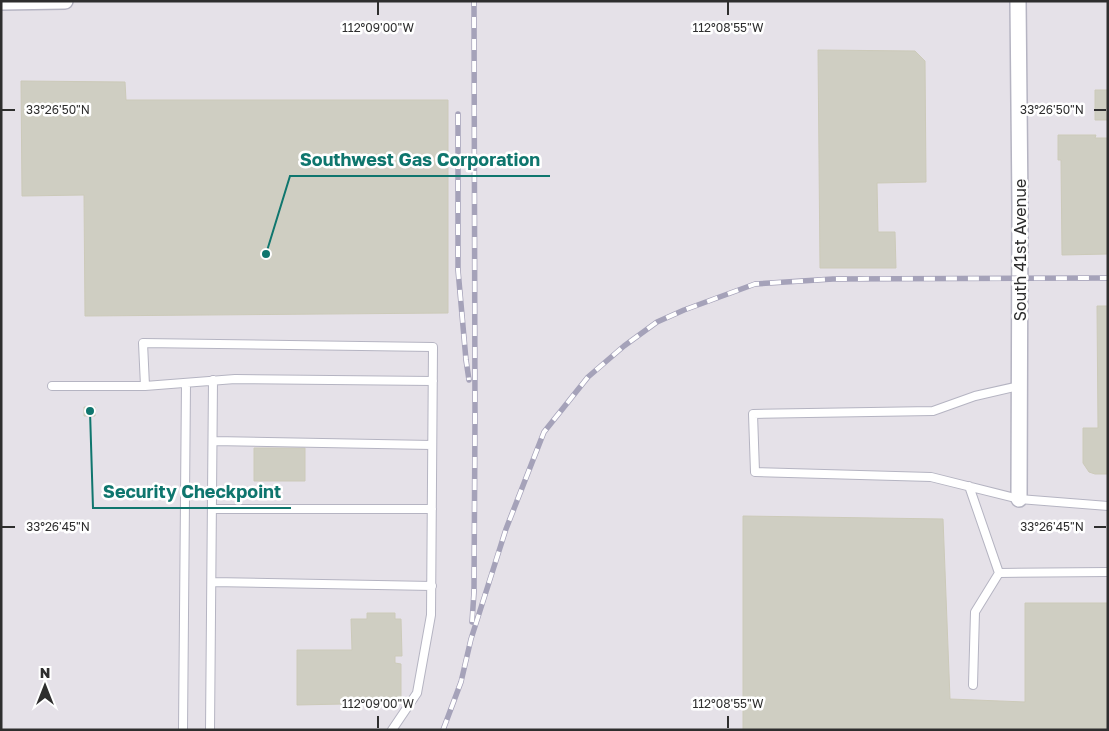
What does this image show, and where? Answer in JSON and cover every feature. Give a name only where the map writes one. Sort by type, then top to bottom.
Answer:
[{"type":"street","points":[[1,2],[65,1]]},
{"type":"street","name":"South 41st Avenue","points":[[1018,1],[1020,207],[1019,499]]},
{"type":"lane","points":[[145,386],[143,343],[433,346],[431,615],[417,694],[392,730]]},
{"type":"lane","points":[[52,386],[145,386],[235,379],[433,381]]},
{"type":"lane","points":[[210,730],[213,380]]},
{"type":"lane","points":[[184,730],[186,383]]},
{"type":"lane","points":[[1019,386],[975,396],[933,411],[753,414],[755,472],[931,477],[1019,499],[1108,506]]},
{"type":"lane","points":[[213,441],[432,445]]},
{"type":"lane","points":[[969,486],[999,573]]},
{"type":"lane","points":[[212,509],[432,508]]},
{"type":"lane","points":[[999,573],[1108,572]]},
{"type":"lane","points":[[973,685],[975,612],[999,573]]},
{"type":"lane","points":[[212,582],[432,586]]},
{"type":"shaded area","points":[[1,1],[1108,1],[1108,730],[1,730]]},
{"type":"building","points":[[818,50],[915,51],[925,61],[926,182],[877,183],[878,232],[895,232],[896,268],[820,268]]},
{"type":"building","points":[[21,81],[125,82],[126,100],[448,100],[448,313],[85,316],[84,195],[22,196]]},
{"type":"building","points":[[1095,90],[1108,90],[1108,120],[1095,120]]},
{"type":"building","points":[[1058,135],[1096,135],[1095,138],[1108,138],[1108,254],[1062,255],[1061,160],[1058,160]]},
{"type":"building","points":[[1097,306],[1108,306],[1108,474],[1089,472],[1083,463],[1083,428],[1098,428]]},
{"type":"building","points":[[84,407],[95,407],[95,416],[84,416]]},
{"type":"building","points":[[254,448],[305,448],[305,481],[254,481]]},
{"type":"building","points":[[743,516],[943,519],[950,699],[1025,702],[1025,603],[1108,603],[1108,730],[743,730]]},
{"type":"building","points":[[367,613],[395,613],[395,619],[401,619],[402,656],[395,656],[395,663],[401,664],[401,699],[345,699],[343,704],[297,705],[297,650],[352,650],[351,619],[367,619]]},
{"type":"railway","points":[[472,622],[474,592],[475,417],[474,1]]},
{"type":"railway","points":[[458,114],[458,270],[469,380]]},
{"type":"railway","points":[[443,730],[461,682],[471,639],[506,529],[544,432],[588,377],[624,346],[657,322],[755,284],[833,279],[1108,278]]},
{"type":"place","name":"Southwest Gas Corporation","points":[[266,254]]},
{"type":"place","name":"Security Checkpoint","points":[[90,411]]}]
